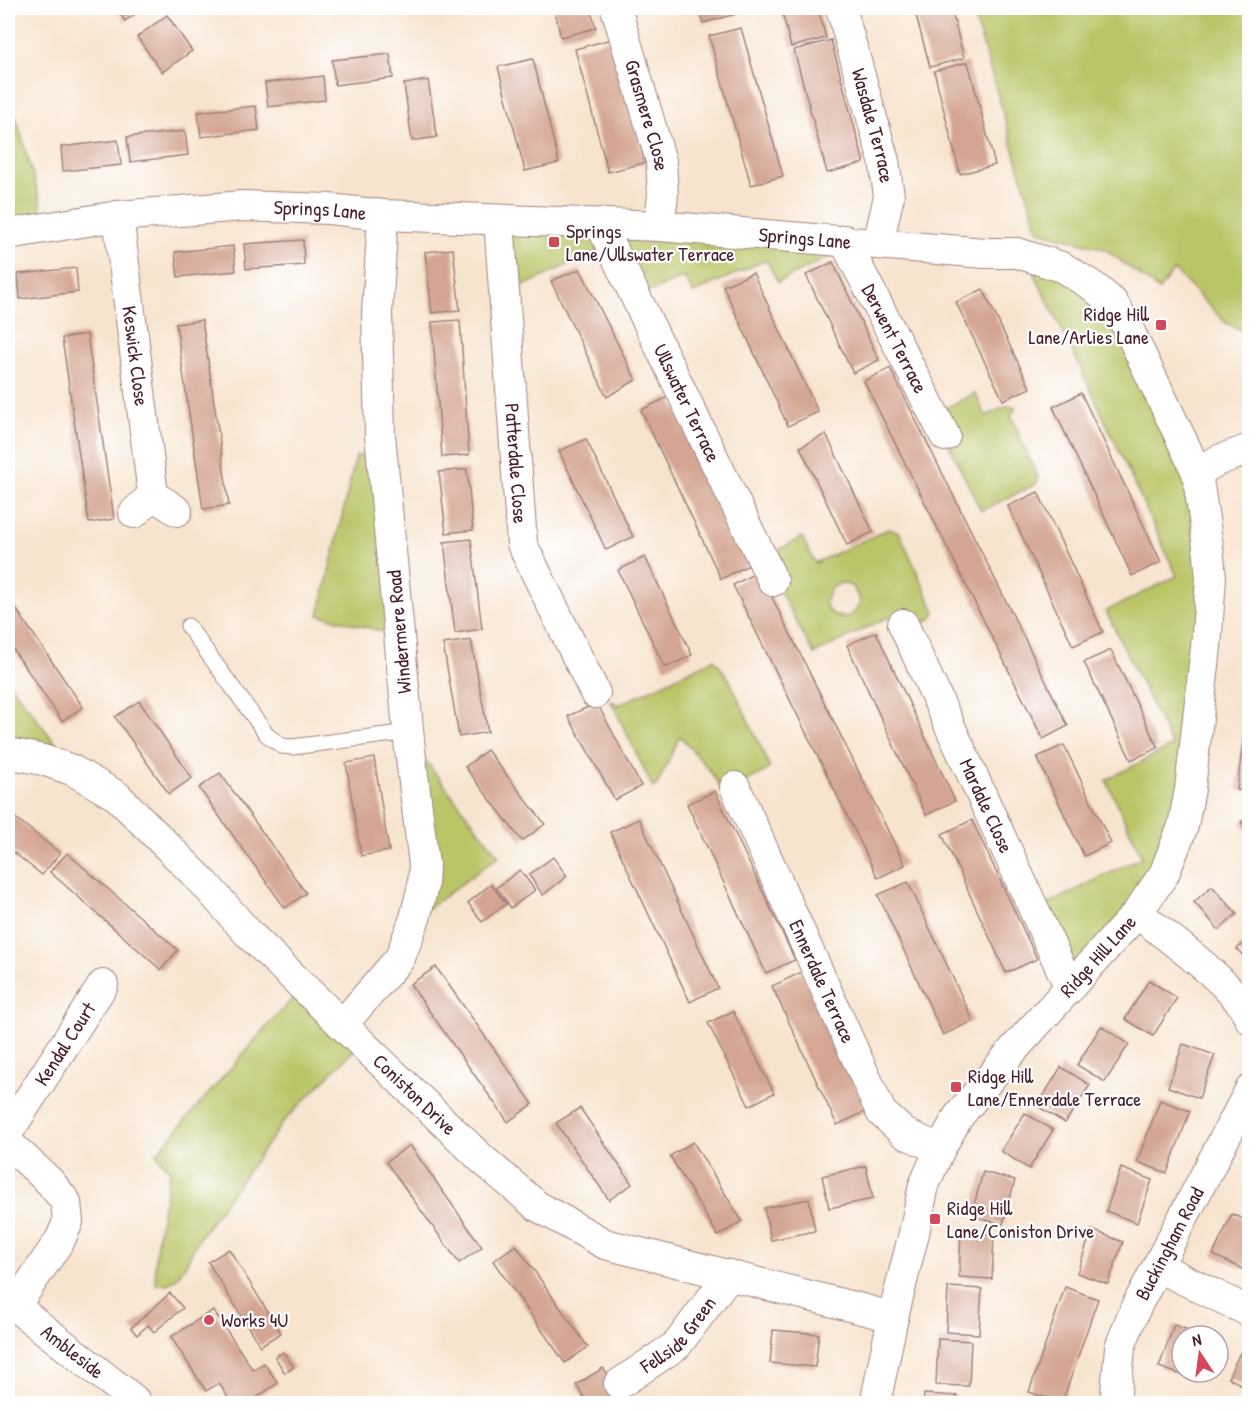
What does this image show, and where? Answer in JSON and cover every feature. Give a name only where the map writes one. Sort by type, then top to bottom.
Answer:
[{"type":"street","name":"Grasmere Close","points":[[616,8],[661,161],[663,195],[659,226]]},
{"type":"street","name":"Wasdale Terrace","points":[[841,8],[884,161],[889,196],[878,244]]},
{"type":"street","name":"Springs Lane","points":[[8,232],[118,216],[243,206],[329,209],[383,215],[659,226],[985,253],[1017,253],[1062,267],[1094,287],[1113,303],[1127,326],[1197,472]]},
{"type":"street","name":"Windermere Road","points":[[342,1025],[400,958],[415,918],[423,886],[424,865],[380,423],[377,313],[383,215]]},
{"type":"street","name":"Keswick Close","points":[[118,216],[155,506]]},
{"type":"street","name":"Patterdale Close","points":[[500,220],[522,544],[595,693]]},
{"type":"street","name":"Ullswater Terrace","points":[[600,224],[773,581]]},
{"type":"street","name":"Derwent Terrace","points":[[844,240],[945,436]]},
{"type":"street","points":[[1197,472],[1219,460],[1250,449]]},
{"type":"street","name":"Ridge Hill Lane","points":[[875,1404],[892,1317],[924,1185],[940,1149],[965,1109],[1013,1050],[1137,913],[1164,874],[1183,826],[1190,789],[1206,647],[1211,578],[1197,472]]},
{"type":"street","name":"Mardale Close","points":[[903,624],[1070,988]]},
{"type":"street","name":"Coniston Drive","points":[[8,753],[43,760],[72,770],[117,796],[205,884],[248,933],[342,1025],[482,1159],[537,1206],[605,1244],[892,1317]]},
{"type":"street","name":"Ennerdale Terrace","points":[[735,787],[881,1112],[904,1133],[940,1149]]},
{"type":"street","points":[[1137,913],[1226,986],[1246,1010],[1250,1019]]},
{"type":"street","name":"Kendal Court","points":[[8,1132],[103,985]]},
{"type":"street","name":"Buckingham Road","points":[[1115,1404],[1120,1347],[1135,1309],[1250,1090]]},
{"type":"street","points":[[8,1143],[50,1182],[66,1202],[68,1222],[60,1240],[11,1304]]},
{"type":"street","points":[[1158,1267],[1250,1312]]},
{"type":"street","name":"Fellside Green","points":[[619,1384],[677,1345],[729,1275]]},
{"type":"street","name":"Ambleside","points":[[11,1304],[137,1404]]},
{"type":"lane","points":[[188,626],[267,735],[282,746],[292,747],[409,732]]},
{"type":"green space","points":[[972,8],[1249,8],[1249,334],[1226,323],[1174,270],[1159,290],[1105,249],[1038,231]]},
{"type":"green space","points":[[16,117],[40,200],[43,228],[8,228],[8,120]]},
{"type":"green space","points":[[499,220],[848,248],[778,282],[766,260],[693,293],[684,277],[635,298],[609,245],[505,295]]},
{"type":"green space","points":[[1036,258],[1127,326],[1208,546],[1183,826],[1070,988],[1034,911],[1142,857],[1106,780],[1172,746],[1106,611],[1177,576],[1035,275]]},
{"type":"green space","points":[[975,393],[986,416],[1007,406],[1016,407],[1011,416],[1038,478],[1036,484],[981,511],[934,414]]},
{"type":"green space","points":[[356,456],[383,458],[400,636],[319,615]]},
{"type":"green space","points":[[888,529],[899,532],[935,612],[931,619],[906,630],[902,624],[888,617],[814,654],[762,559],[802,537],[815,563]],"holes":[[[841,583],[852,586],[860,599],[858,607],[849,616],[832,614],[825,602],[831,588]]]},
{"type":"green space","points":[[714,659],[729,679],[770,767],[735,787],[722,790],[710,771],[680,736],[657,785],[653,788],[611,701],[619,705]]},
{"type":"green space","points":[[8,681],[56,744],[58,766],[8,753]]},
{"type":"green space","points":[[425,760],[499,856],[415,918]]},
{"type":"green space","points":[[304,988],[361,1043],[284,1121],[199,1238],[176,1279],[167,1284],[156,1284],[155,1258],[171,1172],[156,1154],[276,1016]]},
{"type":"building","points":[[116,8],[144,8],[125,21]]},
{"type":"building","points":[[554,8],[590,8],[596,28],[561,37]]},
{"type":"building","points":[[699,8],[734,8],[736,14],[703,23]]},
{"type":"building","points":[[781,8],[818,8],[826,38],[791,47]]},
{"type":"building","points":[[914,8],[951,8],[964,58],[930,67]]},
{"type":"building","points":[[167,15],[192,51],[162,72],[137,37]]},
{"type":"building","points":[[741,28],[783,176],[751,185],[709,36]]},
{"type":"building","points":[[612,39],[645,163],[608,172],[575,49]]},
{"type":"building","points":[[831,40],[864,163],[827,173],[794,50]]},
{"type":"building","points":[[390,54],[393,78],[335,85],[332,60]]},
{"type":"building","points":[[533,59],[559,163],[525,171],[498,67]]},
{"type":"building","points":[[968,62],[995,165],[960,174],[934,71]]},
{"type":"building","points":[[323,76],[325,100],[268,107],[265,83]]},
{"type":"building","points":[[428,80],[437,137],[412,141],[404,84]]},
{"type":"building","points":[[256,106],[259,130],[201,137],[198,112]]},
{"type":"building","points":[[185,131],[188,155],[130,162],[127,137]]},
{"type":"building","points":[[118,140],[121,165],[63,171],[61,147]]},
{"type":"building","points":[[303,240],[304,265],[246,269],[244,244]]},
{"type":"building","points":[[233,246],[236,271],[178,277],[175,252]]},
{"type":"building","points":[[453,249],[460,310],[432,313],[425,252]]},
{"type":"building","points":[[833,262],[879,360],[853,373],[806,275]]},
{"type":"building","points":[[76,268],[78,292],[20,299],[18,274]]},
{"type":"building","points":[[580,269],[636,380],[607,397],[551,281]]},
{"type":"building","points":[[753,273],[818,412],[788,426],[723,286]]},
{"type":"building","points":[[983,289],[1030,388],[1003,400],[956,302]]},
{"type":"building","points":[[202,320],[229,505],[203,509],[176,324]]},
{"type":"building","points":[[460,320],[469,455],[442,457],[432,322]]},
{"type":"building","points":[[87,334],[114,519],[89,523],[62,338]]},
{"type":"building","points":[[890,368],[1068,726],[1043,739],[864,381]]},
{"type":"building","points":[[1081,393],[1161,562],[1132,576],[1053,407]]},
{"type":"building","points":[[670,396],[749,565],[721,579],[641,410]]},
{"type":"building","points":[[826,434],[873,532],[847,545],[800,447]]},
{"type":"building","points":[[586,439],[633,537],[606,550],[559,451]]},
{"type":"building","points":[[467,469],[473,530],[446,533],[439,472]]},
{"type":"building","points":[[1038,492],[1103,632],[1073,646],[1008,506]]},
{"type":"building","points":[[471,539],[482,629],[455,633],[444,542]]},
{"type":"building","points":[[645,557],[692,655],[665,668],[618,570]]},
{"type":"building","points":[[759,571],[905,865],[878,878],[733,585]]},
{"type":"building","points":[[8,597],[83,707],[62,721],[8,642]]},
{"type":"building","points":[[876,632],[955,801],[926,815],[847,645]]},
{"type":"building","points":[[471,640],[488,732],[459,737],[443,644]]},
{"type":"building","points":[[1111,650],[1158,748],[1131,760],[1084,662]]},
{"type":"building","points":[[139,701],[192,778],[169,794],[115,717]]},
{"type":"building","points":[[597,703],[641,786],[615,800],[568,716]]},
{"type":"building","points":[[1247,707],[1250,707],[1250,791],[1237,790]]},
{"type":"building","points":[[1064,745],[1111,843],[1084,856],[1037,757]]},
{"type":"building","points":[[487,750],[545,824],[522,841],[465,767]]},
{"type":"building","points":[[374,758],[389,851],[361,856],[346,763]]},
{"type":"building","points":[[220,773],[306,893],[285,908],[199,788]]},
{"type":"building","points":[[715,791],[795,960],[766,973],[687,804]]},
{"type":"building","points":[[8,812],[60,853],[42,875],[8,848]]},
{"type":"building","points":[[1250,816],[1250,835],[1241,822]]},
{"type":"building","points":[[639,819],[718,988],[690,1002],[610,832]]},
{"type":"building","points":[[972,820],[1037,959],[1006,973],[942,834]]},
{"type":"building","points":[[67,853],[178,950],[161,970],[50,872]]},
{"type":"building","points":[[553,857],[567,876],[543,895],[529,875]]},
{"type":"building","points":[[520,870],[535,890],[511,908],[496,888]]},
{"type":"building","points":[[908,882],[973,1021],[943,1035],[878,895]]},
{"type":"building","points":[[491,884],[506,904],[482,922],[468,903]]},
{"type":"building","points":[[1212,886],[1237,914],[1219,930],[1194,902]]},
{"type":"building","points":[[1250,938],[1250,963],[1237,949]]},
{"type":"building","points":[[436,967],[533,1104],[508,1122],[410,984]]},
{"type":"building","points":[[802,972],[867,1111],[837,1125],[772,986]]},
{"type":"building","points":[[1149,980],[1177,998],[1153,1036],[1125,1019]]},
{"type":"building","points":[[733,1011],[774,1093],[749,1106],[708,1023]]},
{"type":"building","points":[[1101,1026],[1129,1044],[1105,1082],[1077,1065]]},
{"type":"building","points":[[1183,1044],[1215,1055],[1199,1098],[1168,1087]]},
{"type":"building","points":[[1061,1067],[1090,1085],[1065,1123],[1037,1106]]},
{"type":"building","points":[[1160,1100],[1190,1111],[1167,1173],[1137,1162]]},
{"type":"building","points":[[580,1108],[632,1184],[609,1200],[556,1123]]},
{"type":"building","points":[[1025,1113],[1053,1130],[1029,1169],[1001,1151]]},
{"type":"building","points":[[693,1142],[742,1221],[718,1236],[670,1156]]},
{"type":"building","points":[[410,1145],[482,1247],[459,1263],[386,1162]]},
{"type":"building","points":[[866,1166],[873,1199],[829,1208],[822,1176]]},
{"type":"building","points":[[1121,1168],[1152,1180],[1137,1223],[1106,1211]]},
{"type":"building","points":[[983,1172],[1015,1180],[1003,1224],[971,1216]]},
{"type":"building","points":[[809,1199],[815,1231],[771,1240],[764,1208]]},
{"type":"building","points":[[1232,1214],[1250,1222],[1250,1255],[1243,1269],[1213,1255]]},
{"type":"building","points":[[1092,1230],[1123,1242],[1108,1284],[1077,1273]]},
{"type":"building","points":[[961,1232],[994,1234],[992,1279],[959,1277]]},
{"type":"building","points":[[516,1245],[588,1347],[565,1363],[493,1261]]},
{"type":"building","points":[[229,1249],[281,1333],[260,1346],[208,1262]]},
{"type":"building","points":[[948,1287],[982,1289],[979,1334],[946,1332]]},
{"type":"building","points":[[1065,1287],[1098,1299],[1062,1403],[1029,1392]]},
{"type":"building","points":[[170,1293],[183,1308],[154,1332],[148,1325],[137,1335],[131,1328]]},
{"type":"building","points":[[213,1310],[253,1370],[264,1363],[278,1383],[247,1404],[232,1404],[219,1383],[206,1391],[171,1337]]},
{"type":"building","points":[[773,1330],[819,1334],[815,1367],[770,1363]]},
{"type":"building","points":[[1170,1336],[1170,1371],[1159,1367]]},
{"type":"building","points":[[938,1339],[971,1341],[969,1386],[936,1385]]},
{"type":"building","points":[[1241,1351],[1250,1354],[1250,1389],[1230,1379],[1230,1374]]},
{"type":"building","points":[[283,1352],[294,1367],[285,1373],[275,1357]]},
{"type":"building","points":[[603,1368],[625,1404],[588,1404],[576,1385]]},
{"type":"building","points":[[924,1394],[957,1396],[957,1404],[923,1404]]},
{"type":"building","points":[[1187,1398],[1188,1404],[1162,1404],[1162,1402]]},
{"type":"place","name":"Springs Lane/Ullswater Terrace","points":[[554,242]]},
{"type":"place","name":"Ridge Hill Lane/Arlies Lane","points":[[1161,325]]},
{"type":"place","name":"Ridge Hill Lane/Ennerdale Terrace","points":[[956,1087]]},
{"type":"place","name":"Ridge Hill Lane/Coniston Drive","points":[[935,1219]]},
{"type":"place","name":"Works 4U","points":[[209,1320]]}]
